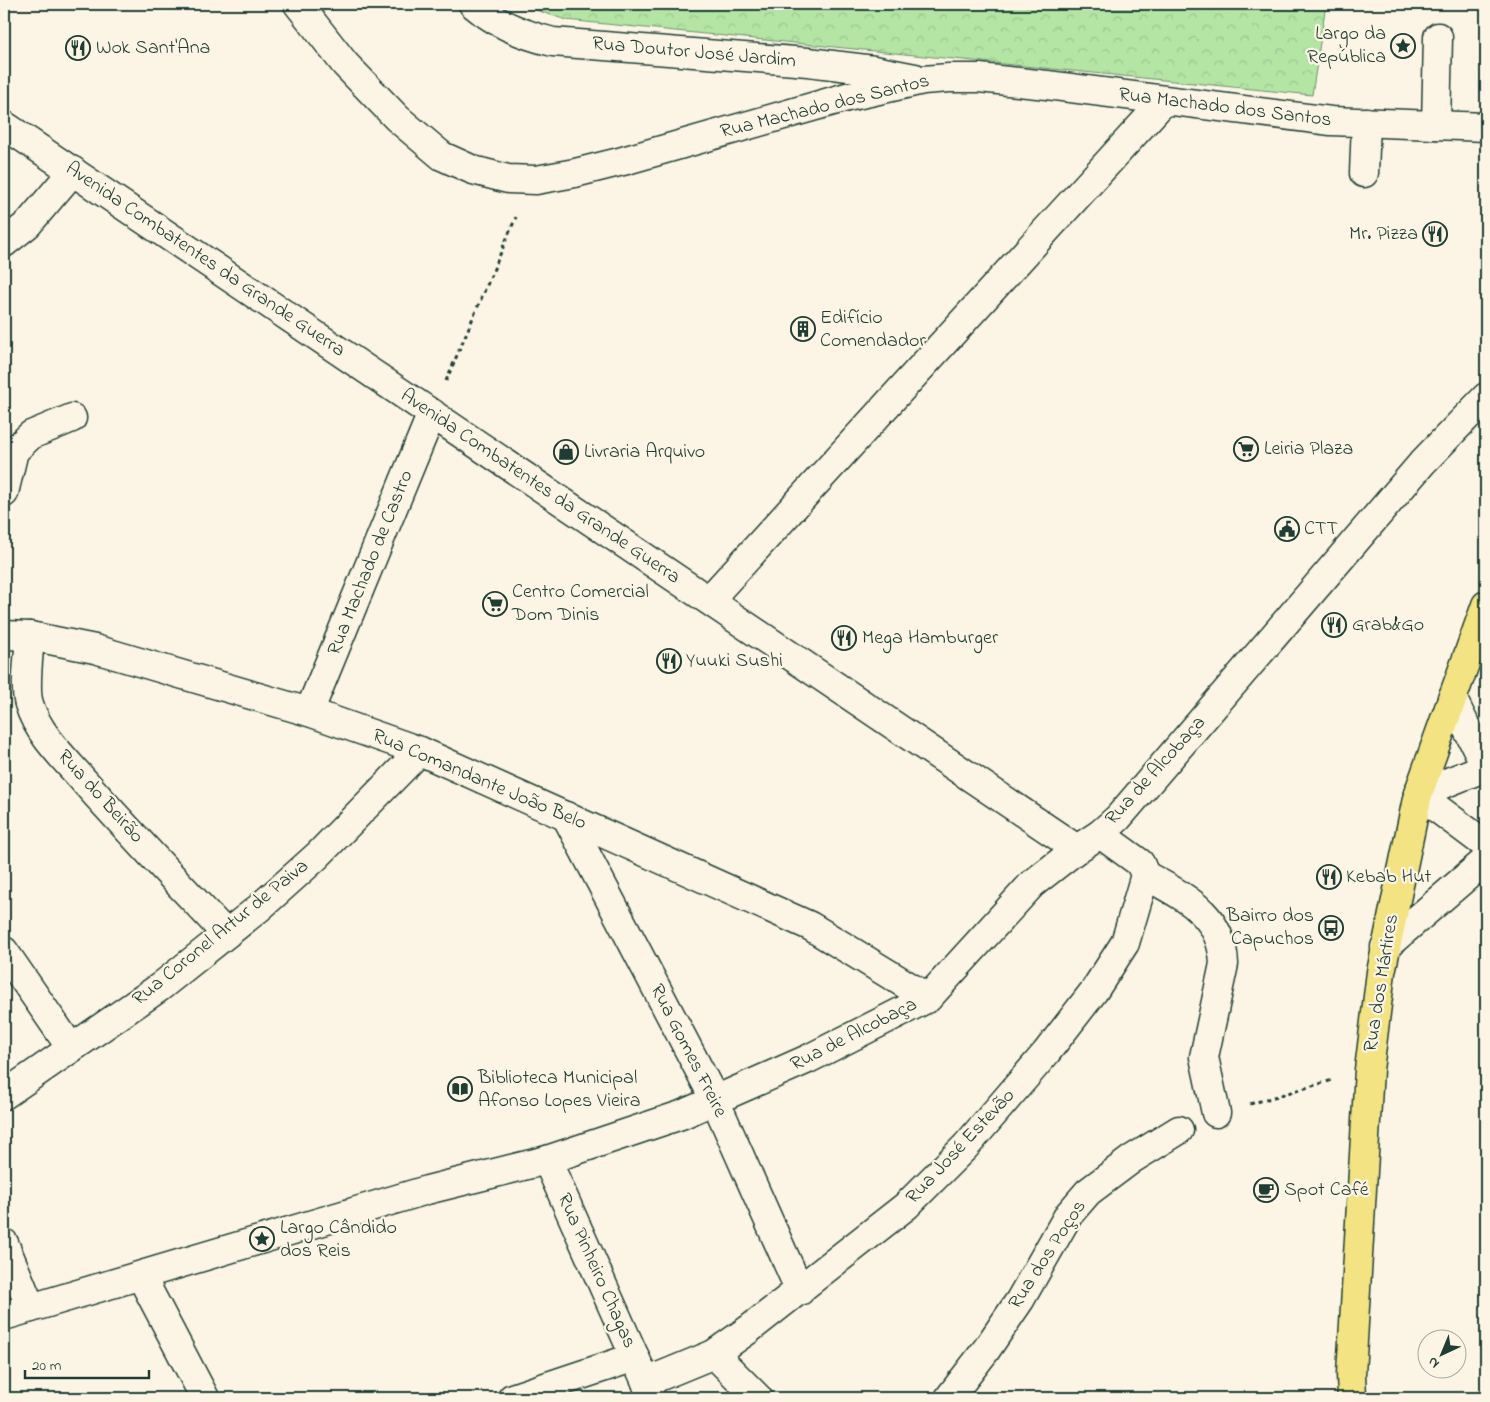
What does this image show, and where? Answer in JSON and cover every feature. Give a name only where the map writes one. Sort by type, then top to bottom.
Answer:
[{"type":"main road","name":"Rua dos Mártires","points":[[1348,1390],[1369,1070],[1385,947],[1418,794],[1486,605]]},
{"type":"street","name":"Rua Machado dos Santos","points":[[298,4],[345,64],[397,118],[442,156],[473,170],[508,179],[536,180],[623,162],[847,97],[923,80],[979,78],[1331,121],[1486,126]]},
{"type":"street","name":"Rua Doutor José Jardim","points":[[473,4],[486,16],[508,27],[528,36],[553,42],[808,62],[874,70],[923,80]]},
{"type":"street","points":[[1436,125],[1438,38]]},
{"type":"street","points":[[710,600],[1164,101]]},
{"type":"street","points":[[1364,173],[1366,122]]},
{"type":"street","name":"Avenida Combatentes da Grande Guerra","points":[[4,125],[1077,848]]},
{"type":"street","points":[[4,243],[28,224],[73,171]]},
{"type":"street","name":"Rua de Alcobaça","points":[[715,1100],[808,1059],[928,998],[1032,884],[1077,848],[1100,834],[1118,818],[1423,462],[1486,397]]},
{"type":"street","name":"Rua Machado de Castro","points":[[309,712],[432,414]]},
{"type":"street","points":[[4,493],[14,452],[32,435],[72,418]]},
{"type":"street","name":"Rua Comandante João Belo","points":[[17,636],[95,649],[309,712],[420,751],[810,926],[928,998]]},
{"type":"street","name":"Rua do Beirão","points":[[17,636],[29,704],[37,722],[56,749],[105,805],[226,934]]},
{"type":"street","points":[[1418,794],[1486,767],[1452,698]]},
{"type":"street","name":"Rua Coronel Artur de Paiva","points":[[4,1095],[160,987],[282,888],[420,751]]},
{"type":"street","points":[[1418,794],[1486,845]]},
{"type":"street","name":"Rua Gomes Freire","points":[[566,816],[715,1100],[800,1291]]},
{"type":"street","points":[[1100,834],[1140,864],[1146,875],[1200,909],[1207,916],[1224,949],[1224,964],[1204,1057],[1216,1113]]},
{"type":"street","points":[[1385,947],[1486,860]]},
{"type":"street","name":"Rua José Estevão","points":[[648,1390],[714,1354],[800,1291],[906,1206],[966,1146],[1046,1053],[1094,991],[1125,943],[1146,875]]},
{"type":"street","points":[[4,951],[71,1048]]},
{"type":"street","points":[[4,1316],[427,1190],[547,1160],[681,1115],[715,1100]]},
{"type":"street","name":"Rua dos Poços","points":[[949,1398],[986,1350],[1020,1300],[1069,1214],[1088,1192],[1132,1158],[1179,1130]]},
{"type":"street","name":"Rua Pinheiro Chagas","points":[[547,1160],[635,1356],[648,1390]]},
{"type":"street","points":[[4,1243],[31,1308]]},
{"type":"street","points":[[141,1276],[205,1398]]},
{"type":"street","points":[[714,1354],[758,1398]]},
{"type":"street","points":[[512,1398],[635,1356]]},
{"type":"path","points":[[445,385],[516,217]]},
{"type":"path","points":[[1216,1113],[1369,1070]]},
{"type":"green space","points":[[518,4],[1326,4],[1312,95],[566,20]]},
{"type":"place","name":"Largo da República","points":[[1403,46]]},
{"type":"place","name":"Wok Sant'Ana","points":[[78,48]]},
{"type":"place","name":"Mr. Pizza","points":[[1435,234]]},
{"type":"place","name":"Edifício Comendador","points":[[803,329]]},
{"type":"place","name":"Leiria Plaza","points":[[1246,449]]},
{"type":"place","name":"Livraria Arquivo","points":[[566,452]]},
{"type":"place","name":"CTT","points":[[1287,529]]},
{"type":"place","name":"Centro Comercial Dom Dinis","points":[[495,604]]},
{"type":"place","name":"Grab&Go","points":[[1334,625]]},
{"type":"place","name":"Mega Hamburger","points":[[844,638]]},
{"type":"place","name":"Yuuki Sushi","points":[[669,661]]},
{"type":"place","name":"Kebab Hut","points":[[1329,877]]},
{"type":"place","name":"Bairro dos Capuchos","points":[[1331,928]]},
{"type":"place","name":"Biblioteca Municipal Afonso Lopes Vieira","points":[[460,1089]]},
{"type":"place","name":"Spot Café","points":[[1266,1190]]},
{"type":"place","name":"Largo Cândido dos Reis","points":[[262,1239]]}]
